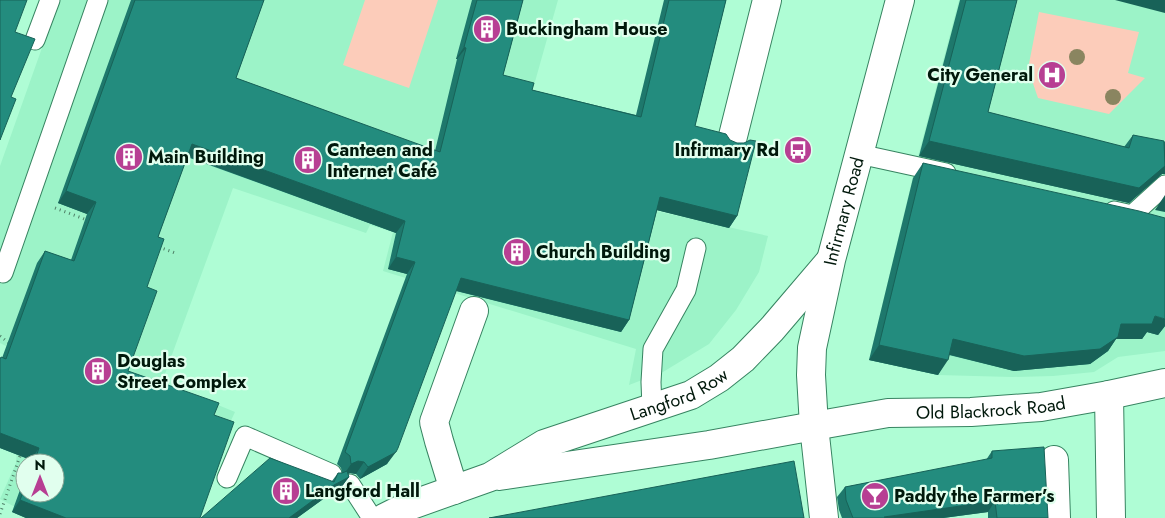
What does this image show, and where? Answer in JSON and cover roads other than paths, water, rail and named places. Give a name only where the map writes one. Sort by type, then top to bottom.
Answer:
[{"type":"street","points":[[732,140],[768,0]]},
{"type":"street","name":"Infirmary Road","points":[[824,518],[814,426],[811,375],[812,348],[831,260],[900,0]]},
{"type":"street","name":"Langford Row","points":[[490,477],[544,444],[691,395],[719,378],[744,359],[831,260]]},
{"type":"street","points":[[454,490],[434,422],[474,311]]},
{"type":"street","name":"Old Blackrock Road","points":[[814,426],[888,413],[971,412],[1041,407],[1165,383]]},
{"type":"street","points":[[1108,395],[1111,518]]},
{"type":"street","name":"Langford Row","points":[[384,518],[406,507],[490,477],[709,445],[814,426]]},
{"type":"street","points":[[1054,460],[1056,518]]},
{"type":"lane","points":[[35,40],[50,0]]},
{"type":"lane","points":[[3,273],[98,0]]},
{"type":"lane","points":[[859,154],[964,177]]},
{"type":"lane","points":[[1094,207],[1140,217],[1165,186]]},
{"type":"lane","points":[[652,408],[653,349],[686,290],[696,248]]},
{"type":"lane","points":[[227,478],[245,436],[332,474]]},
{"type":"lane","points":[[350,484],[372,518]]},
{"type":"place","name":"Buckingham House","points":[[487,29]]},
{"type":"place","name":"City General","points":[[1052,75]]},
{"type":"place","name":"Infirmary Rd","points":[[798,150]]},
{"type":"place","name":"Main Building","points":[[129,157]]},
{"type":"place","name":"Canteen and Internet Café","points":[[308,160]]},
{"type":"place","name":"Church Building","points":[[517,252]]},
{"type":"place","name":"Douglas Street Complex","points":[[98,371]]},
{"type":"place","name":"Langford Hall","points":[[286,491]]},
{"type":"place","name":"Paddy the Farmer’s","points":[[875,496]]}]
